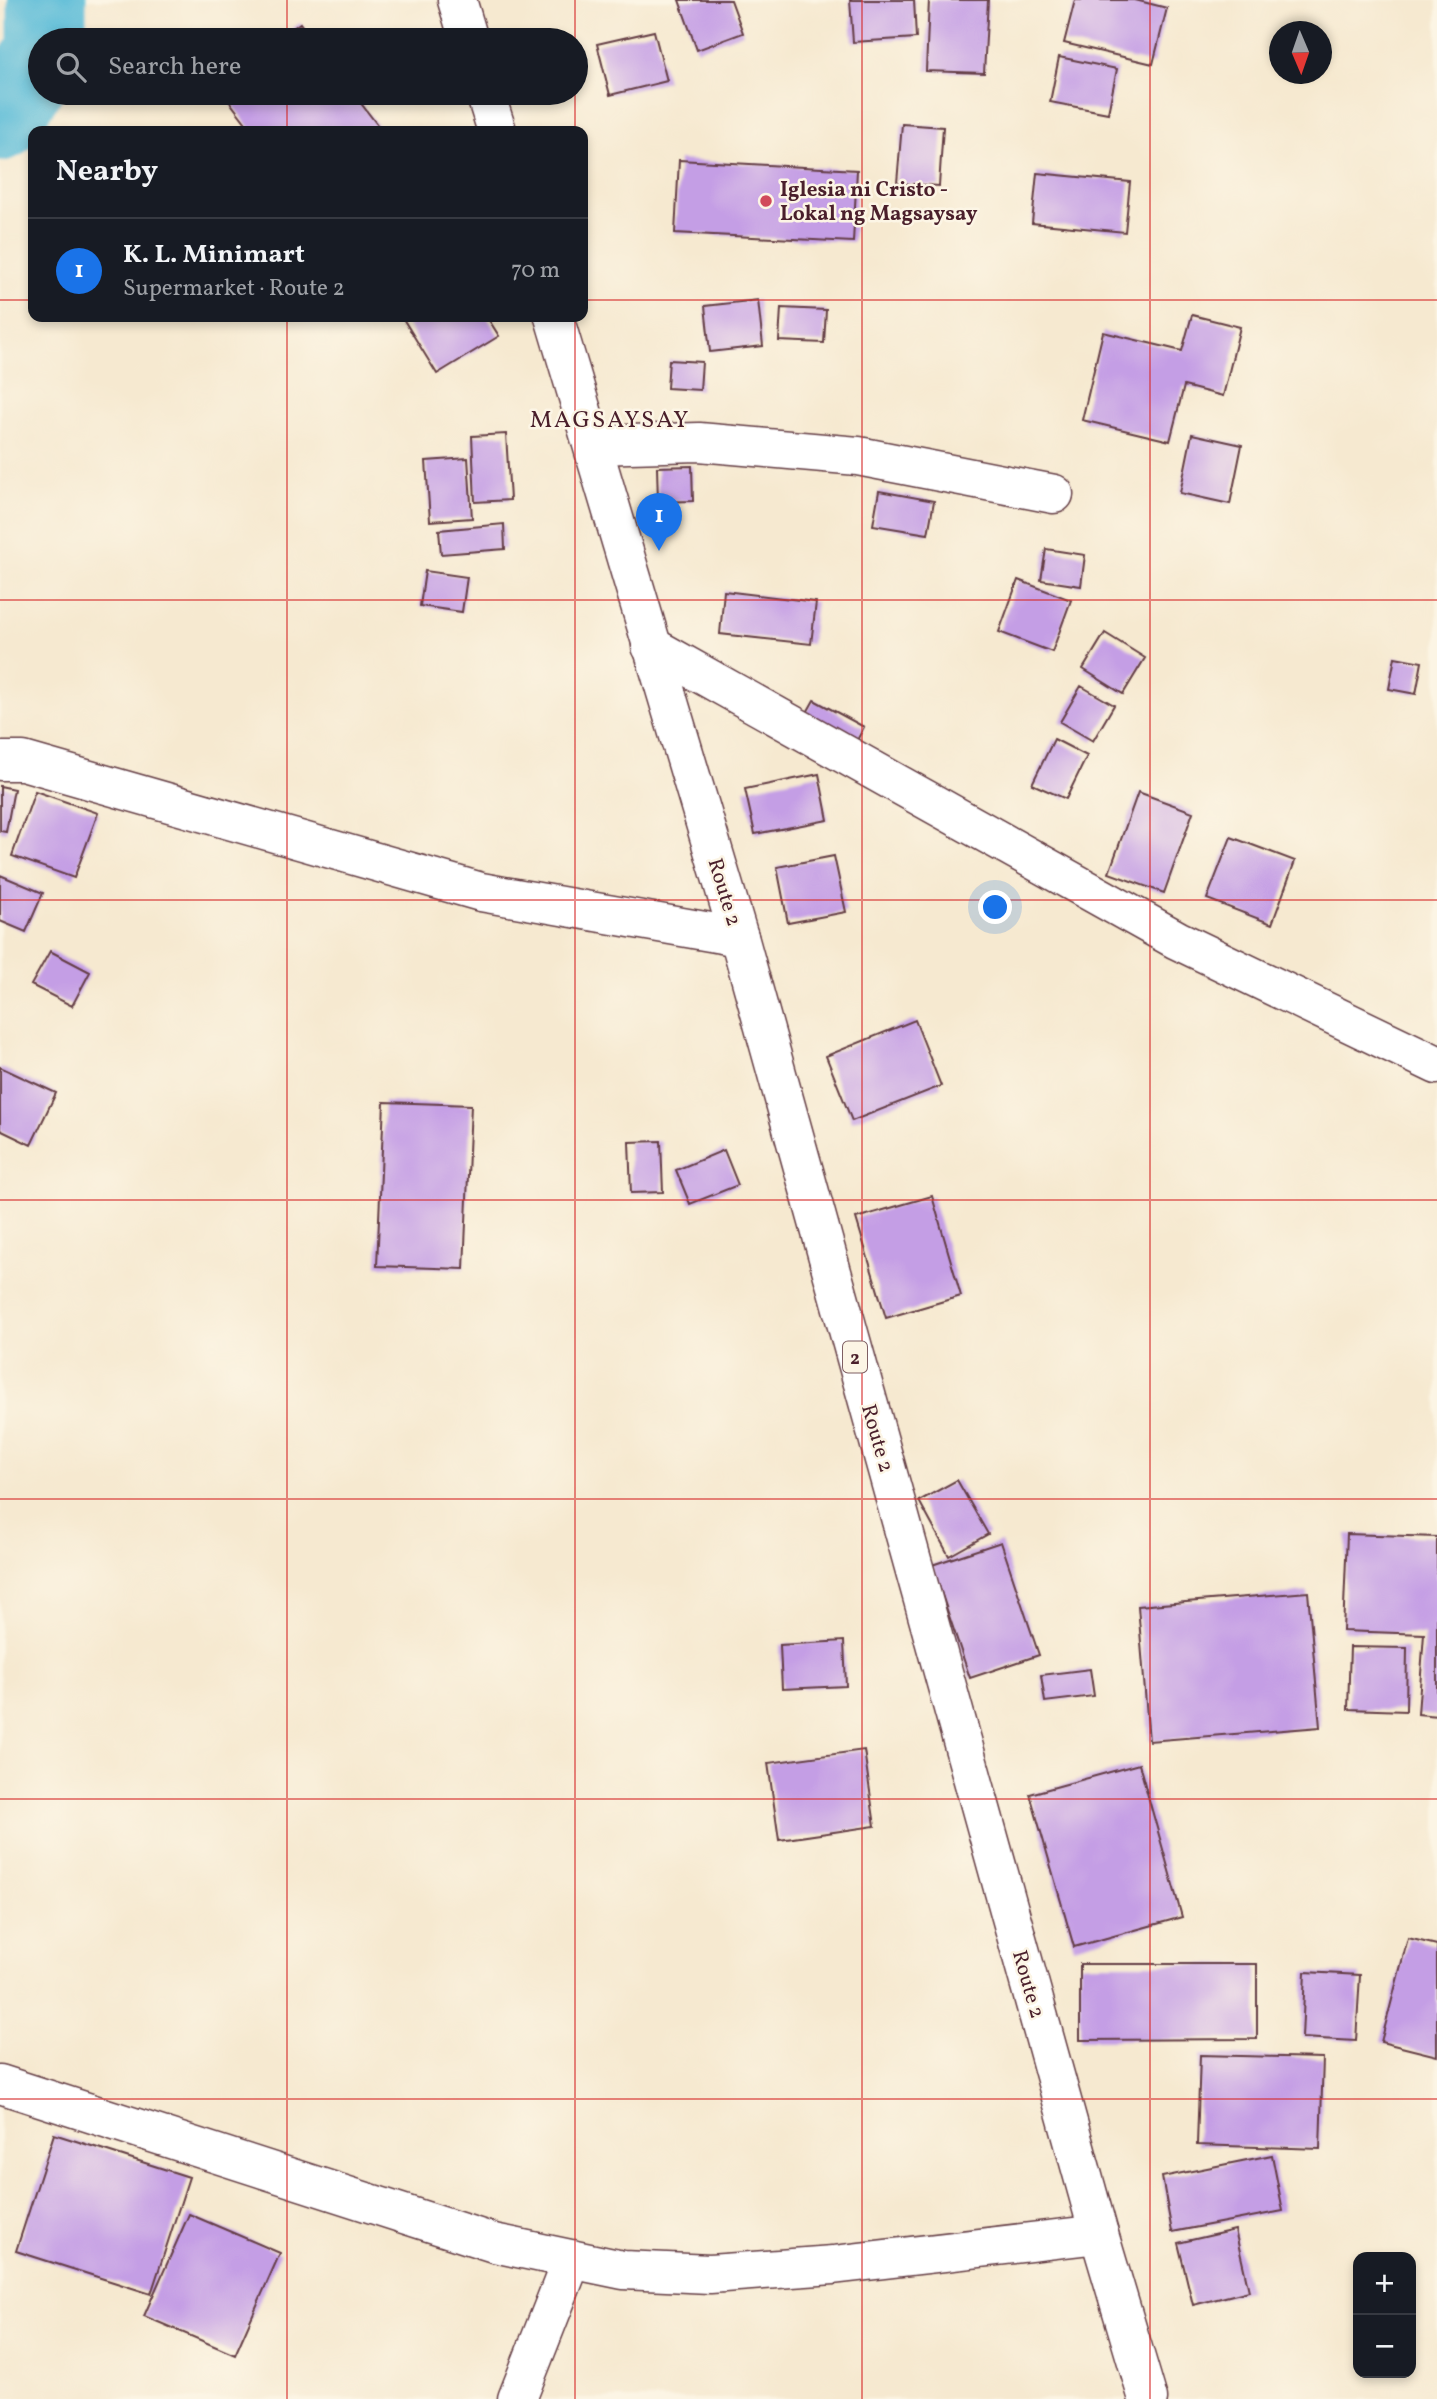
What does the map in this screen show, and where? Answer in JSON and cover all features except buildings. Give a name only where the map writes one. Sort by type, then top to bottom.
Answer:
[{"type":"main road","points":[[457,0],[465,28]]},
{"type":"main road","points":[[489,105],[495,126]]},
{"type":"main road","name":"Route 2","points":[[556,322],[738,937],[1147,2399]]},
{"type":"main road","points":[[594,445],[699,442],[858,456],[1054,494]]},
{"type":"main road","points":[[651,646],[1177,940],[1437,1065]]},
{"type":"main road","points":[[0,761],[23,761],[481,892],[738,937]]},
{"type":"main road","points":[[0,2084],[494,2243],[623,2270],[710,2274],[832,2265],[1099,2234]]},
{"type":"main road","points":[[517,2399],[572,2259]]},
{"type":"waterway","points":[[47,0],[47,28]]},
{"type":"waterway","points":[[0,122],[28,79]]},
{"type":"place","name":"Iglesia ni Cristo - Lokal ng Magsaysay","points":[[766,201]]},
{"type":"place","name":"K. L. Minimart","points":[[659,551]]},
{"type":"district","name":"MAGSAYSAY","points":[[610,419]]}]
